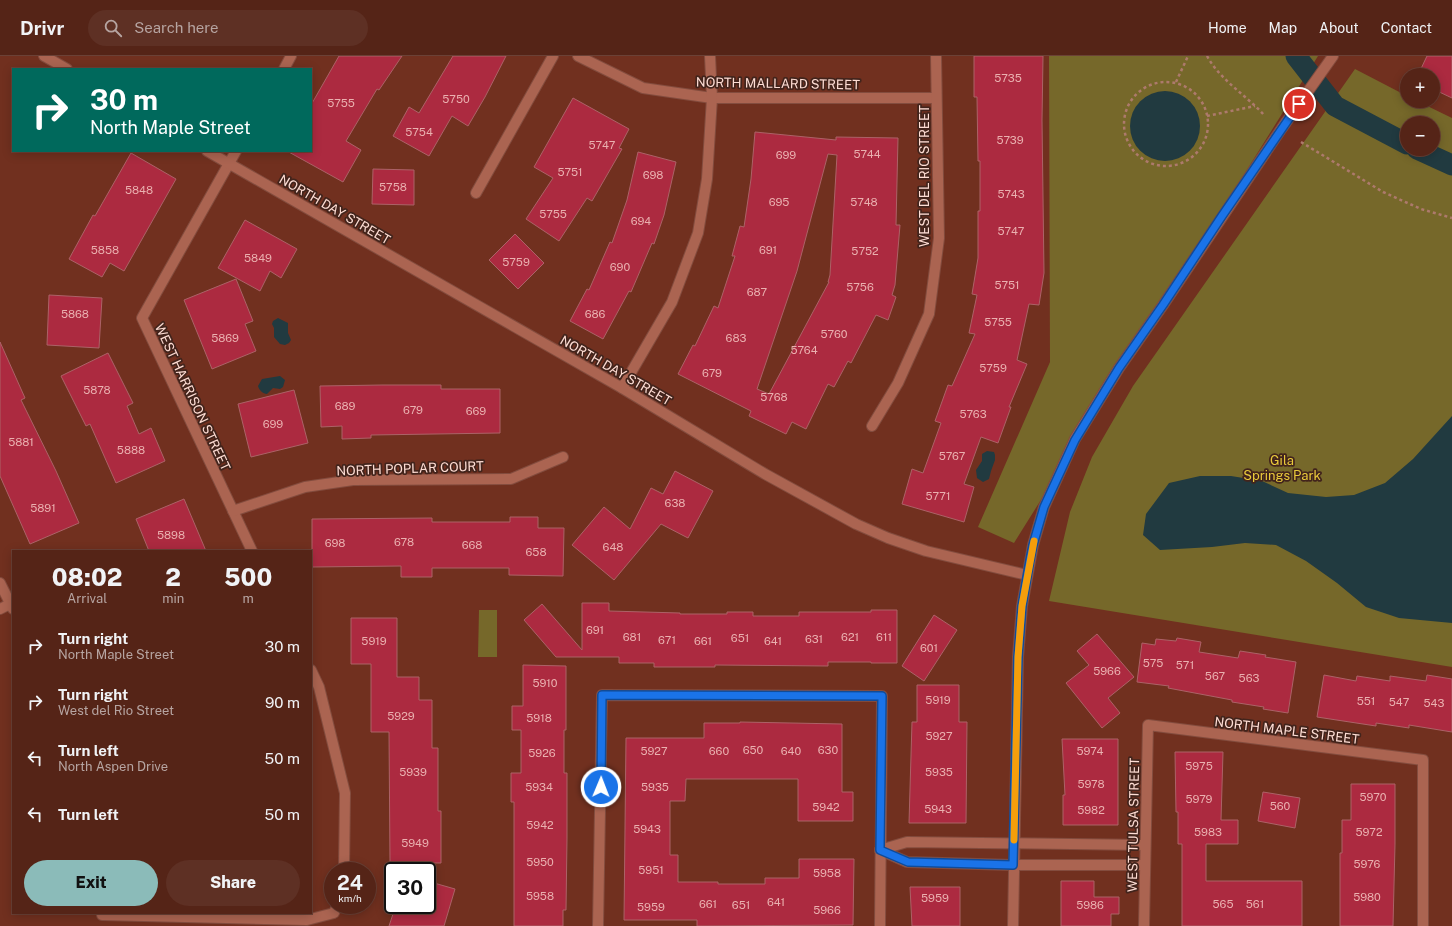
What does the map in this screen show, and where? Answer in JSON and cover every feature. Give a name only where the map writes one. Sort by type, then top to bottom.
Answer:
[{"type":"street","points":[[44,56],[65,68]]},
{"type":"street","points":[[285,68],[291,56]]},
{"type":"street","points":[[476,193],[553,56]]},
{"type":"street","name":"NORTH MALLARD STREET","points":[[578,56],[643,88],[712,98],[936,98]]},
{"type":"street","points":[[622,388],[672,302],[698,233],[707,179],[712,98],[710,56]]},
{"type":"street","name":"WEST DEL RIO STREET","points":[[872,426],[898,383],[929,314],[939,238],[936,56]]},
{"type":"street","points":[[1013,926],[1018,657],[1022,606],[1027,575],[1033,545],[1044,507],[1075,440],[1119,368],[1333,56]]},
{"type":"street","name":"NORTH DAY STREET","points":[[210,152],[622,388],[765,474],[856,524],[888,538],[926,551],[1027,575]]},
{"type":"street","name":"WEST HARRISON STREET","points":[[235,152],[142,318],[252,550]]},
{"type":"street","name":"NORTH POPLAR COURT","points":[[233,511],[305,487],[353,480],[511,479],[563,457]]},
{"type":"street","points":[[0,583],[12,607],[0,609]]},
{"type":"street","points":[[312,672],[319,687],[345,793],[344,862]]},
{"type":"street","points":[[598,926],[602,695],[882,696],[880,926]]},
{"type":"street","name":"NORTH MAPLE STREET","points":[[1148,725],[1423,760],[1423,926]]},
{"type":"street","name":"WEST TULSA STREET","points":[[1144,926],[1148,725]]},
{"type":"street","points":[[880,850],[907,842],[1014,845],[1145,845]]},
{"type":"street","points":[[880,850],[908,862],[1013,865],[1145,865]]},
{"type":"street","points":[[102,914],[307,920],[324,913]]},
{"type":"path","points":[[1176,82],[1188,56]]},
{"type":"path","points":[[1207,56],[1212,66],[1241,95],[1264,115]]},
{"type":"path","points":[[1162,81],[1176,82],[1190,88],[1200,98],[1207,111],[1208,126],[1205,140],[1198,152],[1186,161],[1173,166],[1160,166],[1147,162],[1136,155],[1128,144],[1124,132],[1123,119],[1128,104],[1136,93],[1148,85],[1162,81]]},
{"type":"path","points":[[1207,116],[1255,106]]},
{"type":"path","points":[[1302,142],[1383,192],[1421,209],[1452,218]]},
{"type":"green space","points":[[1049,56],[1318,56],[1014,543],[978,527],[1050,362]]},
{"type":"green space","name":"Gila Springs Park","points":[[1355,69],[1400,92],[1400,108],[1431,108],[1452,118],[1452,667],[1049,601],[1070,512],[1092,457],[1133,386]]},
{"type":"green space","points":[[479,610],[497,610],[497,657],[478,657]]},
{"type":"water","points":[[1165,91],[1178,94],[1190,101],[1197,113],[1200,126],[1197,139],[1190,151],[1178,158],[1165,161],[1152,158],[1140,151],[1133,139],[1130,126],[1133,113],[1140,101],[1152,94]]},
{"type":"water","points":[[278,318],[288,323],[288,333],[291,340],[285,345],[280,344],[274,337],[274,328],[272,324],[273,321]]},
{"type":"water","points":[[280,376],[285,380],[283,387],[280,389],[273,388],[266,394],[259,389],[258,386],[262,379]]},
{"type":"water","points":[[1452,416],[1452,623],[1399,618],[1366,607],[1337,583],[1306,561],[1276,545],[1245,543],[1212,547],[1160,550],[1143,535],[1146,514],[1169,483],[1200,476],[1231,476],[1262,481],[1288,493],[1326,497],[1354,495],[1385,483],[1413,459]]},
{"type":"water","points":[[987,451],[994,452],[995,460],[989,479],[983,482],[977,478],[976,470],[982,461],[982,454]]},
{"type":"building","points":[[339,56],[402,56],[379,90],[377,89],[346,141],[361,150],[343,182],[289,152],[312,152],[312,103]]},
{"type":"building","points":[[453,56],[506,56],[468,126],[452,116],[429,156],[393,136],[409,107],[419,113]]},
{"type":"building","points":[[974,56],[1043,56],[1042,120],[1044,273],[1039,305],[1029,304],[1017,360],[1027,364],[1009,407],[1011,407],[998,443],[981,437],[964,484],[974,487],[964,522],[902,504],[912,469],[923,473],[941,423],[935,421],[948,385],[952,386],[975,334],[969,333],[977,295],[972,294],[978,258],[978,211],[980,211],[980,161],[978,161],[977,97],[974,97]]},
{"type":"building","points":[[1427,56],[1452,56],[1452,98],[1440,92],[1440,68],[1421,68]]},
{"type":"building","points":[[573,98],[629,129],[619,148],[622,149],[592,201],[587,198],[559,241],[526,219],[553,178],[534,167]]},
{"type":"building","points":[[755,132],[836,140],[836,137],[898,138],[896,225],[900,225],[895,285],[892,295],[896,297],[888,320],[876,315],[851,363],[848,361],[834,387],[828,384],[806,429],[792,422],[786,434],[749,416],[751,411],[678,374],[693,345],[695,346],[714,306],[718,308],[735,256],[732,256],[740,226],[744,227],[751,179]],"holes":[[[828,154],[837,155],[829,282],[769,394],[757,389],[797,271]]]},
{"type":"building","points":[[638,152],[676,162],[664,215],[654,244],[652,243],[631,292],[629,291],[603,339],[570,321],[587,289],[589,290],[610,242],[612,243],[627,200]]},
{"type":"building","points":[[131,153],[176,179],[124,271],[110,263],[102,277],[69,259],[93,215],[95,216]]},
{"type":"building","points":[[373,169],[414,170],[414,205],[372,204]]},
{"type":"building","points":[[245,220],[297,249],[281,278],[270,271],[260,291],[218,268]]},
{"type":"building","points":[[515,234],[544,263],[518,289],[489,260]]},
{"type":"building","points":[[236,279],[253,321],[245,324],[256,351],[212,369],[184,300]]},
{"type":"building","points":[[49,295],[102,298],[99,348],[47,345]]},
{"type":"building","points":[[0,342],[25,398],[21,400],[56,471],[79,523],[30,544],[0,476]]},
{"type":"building","points":[[108,353],[133,403],[127,406],[139,434],[151,428],[165,461],[116,483],[90,424],[86,426],[61,376]]},
{"type":"building","points":[[441,385],[441,389],[500,389],[500,433],[371,435],[371,438],[342,439],[342,426],[321,427],[320,386]]},
{"type":"building","points":[[294,390],[308,443],[251,457],[238,404]]},
{"type":"building","points":[[675,471],[713,491],[688,538],[661,524],[614,580],[572,545],[604,507],[630,529],[651,488],[663,494]]},
{"type":"building","points":[[184,499],[206,550],[149,550],[136,519]]},
{"type":"building","points":[[510,517],[538,517],[538,528],[564,528],[563,576],[509,575],[509,568],[432,568],[432,577],[401,577],[401,566],[312,567],[312,519],[432,518],[432,522],[510,522]]},
{"type":"building","points":[[582,603],[609,603],[609,611],[680,614],[727,614],[727,612],[753,612],[753,616],[799,616],[799,612],[871,612],[871,610],[897,610],[897,663],[828,662],[828,666],[715,665],[715,667],[654,667],[654,663],[619,663],[619,657],[556,657],[524,620],[542,604],[582,650]]},
{"type":"building","points":[[934,615],[957,630],[924,681],[902,666]]},
{"type":"building","points":[[351,618],[397,618],[397,677],[419,677],[419,700],[432,700],[432,748],[438,748],[438,811],[441,811],[441,863],[390,862],[389,732],[371,732],[371,664],[351,664]]},
{"type":"building","points":[[1097,634],[1134,677],[1108,698],[1120,713],[1102,728],[1066,683],[1089,665],[1077,651]]},
{"type":"building","points":[[1177,638],[1201,642],[1199,652],[1238,658],[1240,651],[1296,662],[1288,713],[1263,709],[1264,707],[1232,702],[1232,700],[1168,688],[1169,686],[1137,682],[1142,643],[1155,645],[1156,639],[1176,641]]},
{"type":"building","points":[[523,665],[566,666],[564,773],[567,773],[567,838],[566,910],[563,910],[563,926],[514,926],[514,802],[511,802],[511,773],[521,773],[521,730],[512,730],[512,706],[523,706]]},
{"type":"building","points":[[1324,675],[1356,681],[1357,676],[1390,681],[1390,676],[1426,681],[1427,675],[1452,679],[1452,732],[1409,725],[1409,728],[1376,723],[1376,726],[1317,717]]},
{"type":"building","points":[[917,685],[959,685],[959,722],[967,722],[966,823],[909,823],[912,722],[917,722]]},
{"type":"building","points":[[740,722],[842,724],[842,792],[853,792],[853,821],[798,821],[798,779],[686,779],[685,801],[670,801],[670,855],[678,855],[678,882],[765,884],[765,878],[799,878],[799,859],[854,859],[853,925],[697,926],[697,920],[624,920],[626,738],[704,738],[704,723]]},
{"type":"building","points":[[1062,739],[1118,739],[1118,825],[1063,825],[1063,795],[1065,795]]},
{"type":"building","points":[[1175,752],[1223,752],[1221,820],[1238,820],[1238,844],[1206,844],[1206,881],[1302,881],[1302,926],[1182,926],[1182,844],[1178,844]]},
{"type":"building","points":[[1351,784],[1395,784],[1393,926],[1340,926],[1340,853],[1342,853],[1342,820],[1351,820]]},
{"type":"building","points":[[1263,792],[1300,798],[1295,828],[1258,821]]},
{"type":"building","points":[[1061,881],[1094,881],[1094,897],[1119,897],[1119,914],[1111,914],[1111,926],[1061,926]]},
{"type":"building","points":[[436,884],[455,889],[444,926],[389,926],[393,914],[436,914]]},
{"type":"building","points":[[910,887],[960,887],[960,926],[912,926]]},
{"type":"waterway","points":[[1296,56],[1335,106],[1400,140]]},
{"type":"waterway","points":[[1432,156],[1452,165]]},
{"type":"slow traffic","points":[[1014,840],[1018,657],[1022,606],[1034,541]]},
{"type":"route","points":[[601,787],[602,695],[882,696],[880,850],[908,862],[1013,865],[1018,657],[1022,606],[1033,545],[1044,507],[1075,440],[1119,368],[1299,104]]}]
